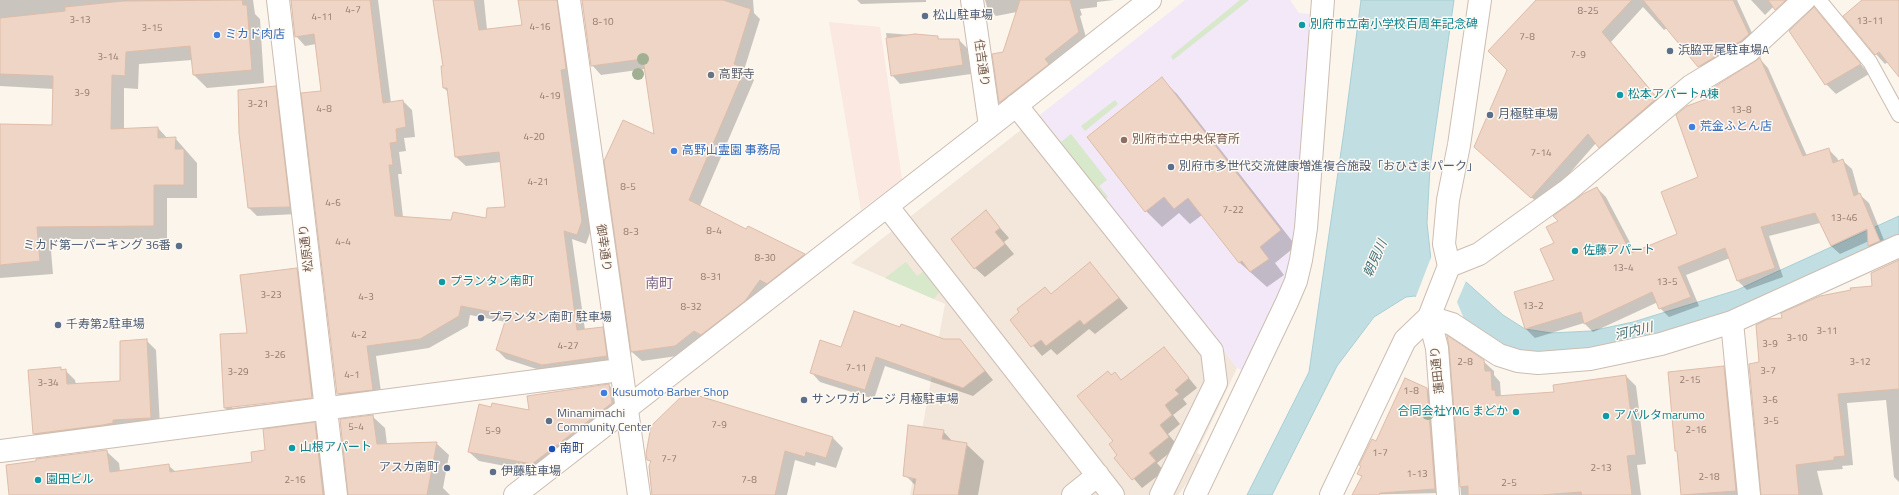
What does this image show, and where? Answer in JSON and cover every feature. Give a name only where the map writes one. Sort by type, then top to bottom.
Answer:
[{"type":"street","name":"松原通り","points":[[278,0],[336,495]]},
{"type":"street","name":"御幸通り","points":[[569,0],[620,370],[639,495]]},
{"type":"street","name":"住吉通り","points":[[972,0],[990,126]]},
{"type":"street","points":[[515,495],[1150,0]]},
{"type":"street","points":[[1195,495],[1287,302],[1299,267],[1306,228],[1323,0]]},
{"type":"street","points":[[1331,495],[1405,340],[1431,313],[1449,266],[1444,244],[1448,200],[1459,145],[1480,0]]},
{"type":"street","points":[[1449,266],[1479,254],[1568,190],[1691,86],[1749,50],[1804,0]]},
{"type":"street","points":[[1016,105],[1212,351],[1216,383],[1161,495]]},
{"type":"street","points":[[887,206],[1114,495]]},
{"type":"street","points":[[1431,313],[1452,324],[1499,355],[1518,361],[1538,363],[1612,356],[1661,344],[1732,322],[1899,246]]},
{"type":"street","name":"蓮田通り","points":[[1431,313],[1436,348],[1448,495]]},
{"type":"street","points":[[1732,322],[1750,495]]},
{"type":"street","points":[[0,451],[620,370]]},
{"type":"street","points":[[1073,495],[1098,475]]},
{"type":"lane","points":[[1820,0],[1870,62],[1899,115]]},
{"type":"shaded area","points":[[1185,0],[1290,0],[1299,13],[1310,14],[1294,241],[1281,293],[1246,372],[1237,368],[1040,115]]},
{"type":"shaded area","points":[[829,22],[880,27],[902,179],[861,210]]},
{"type":"shaded area","points":[[1040,115],[1237,368],[1197,453],[1206,457],[1178,495],[910,495],[945,304],[851,263]]},
{"type":"green space","points":[[1240,0],[1249,0],[1173,60],[1171,56]]},
{"type":"green space","points":[[1115,100],[1118,104],[1085,131],[1081,126]]},
{"type":"green space","points":[[1071,134],[1107,180],[1099,186],[1108,197],[1105,199],[1061,142]]},
{"type":"green space","points":[[906,262],[917,276],[923,272],[939,292],[934,299],[885,278]]},
{"type":"water","points":[[1361,0],[1454,0],[1430,167],[1427,223],[1431,260],[1465,281],[1503,315],[1525,329],[1551,333],[1591,331],[1633,322],[1737,290],[1899,216],[1899,240],[1741,312],[1593,354],[1517,352],[1415,296],[1406,297],[1374,317],[1337,366],[1272,495],[1247,495],[1309,372],[1344,131]]},
{"type":"pier","points":[[1432,255],[1433,259],[1466,281],[1457,302],[1467,326],[1415,299]]},
{"type":"building","points":[[242,0],[243,5],[247,5],[252,70],[193,75],[190,46],[126,52],[125,76],[112,75],[111,129],[158,127],[158,138],[176,137],[175,149],[184,149],[184,185],[154,185],[154,226],[37,227],[40,261],[0,265],[0,124],[52,125],[53,76],[0,74],[0,18],[65,11],[65,7],[123,1]]},
{"type":"building","points":[[291,0],[370,0],[383,103],[403,100],[406,127],[396,129],[397,142],[390,143],[393,165],[389,165],[395,216],[451,220],[453,212],[486,218],[487,208],[505,207],[499,152],[455,157],[447,88],[443,88],[441,66],[443,66],[433,0],[474,0],[479,30],[522,25],[518,0],[557,0],[566,69],[561,70],[582,221],[577,235],[564,231],[577,330],[603,327],[607,356],[542,365],[496,350],[507,315],[461,306],[459,316],[420,339],[367,346],[373,390],[337,394],[301,93],[321,91],[314,34],[295,37]]},
{"type":"building","points":[[582,0],[723,0],[751,9],[734,64],[745,69],[689,200],[746,229],[748,226],[805,254],[767,284],[760,280],[745,301],[701,335],[694,331],[675,346],[631,352],[604,161],[623,120],[654,134],[643,59],[591,66]]},
{"type":"building","points":[[1020,0],[1070,0],[1079,32],[1045,59],[1049,64],[999,103],[992,54],[1003,52]]},
{"type":"building","points":[[1536,0],[1632,0],[1602,32],[1657,98],[1599,148],[1588,134],[1531,198],[1474,147],[1507,70],[1488,51]]},
{"type":"building","points":[[1643,0],[1733,0],[1749,34],[1741,41],[1698,67]]},
{"type":"building","points":[[1768,0],[1786,0],[1775,10]]},
{"type":"building","points":[[1862,0],[1899,0],[1899,77],[1879,52],[1875,55],[1843,16]]},
{"type":"building","points":[[1814,7],[1861,64],[1825,85],[1789,31]]},
{"type":"building","points":[[915,34],[938,36],[938,39],[959,39],[963,65],[891,76],[886,38]]},
{"type":"building","points":[[1760,58],[1803,156],[1829,148],[1833,163],[1843,159],[1854,196],[1860,193],[1880,241],[1868,246],[1867,229],[1831,246],[1815,213],[1761,227],[1775,268],[1737,281],[1725,248],[1678,267],[1691,297],[1659,309],[1652,292],[1584,324],[1581,312],[1525,329],[1514,292],[1554,280],[1540,249],[1554,243],[1546,227],[1558,221],[1553,216],[1583,194],[1597,187],[1631,253],[1677,234],[1661,192],[1698,177],[1676,115],[1687,106],[1720,94],[1714,87]]},
{"type":"building","name":"別府市多世代交流健康増進複合施設「おひさまパーク」","points":[[1162,77],[1281,230],[1260,247],[1269,259],[1250,272],[1242,261],[1239,263],[1188,198],[1174,209],[1164,197],[1145,212],[1087,137]]},
{"type":"building","points":[[276,86],[290,207],[248,208],[239,133],[238,90]]},
{"type":"building","points":[[986,210],[1000,228],[995,232],[1005,244],[974,269],[951,239]]},
{"type":"building","points":[[1899,260],[1899,389],[1838,394],[1845,456],[1834,457],[1834,460],[1796,465],[1799,495],[1761,495],[1749,364],[1759,362],[1756,325],[1768,319],[1782,318],[1781,313],[1820,296],[1851,290],[1850,288],[1872,286],[1871,273]]},
{"type":"building","points":[[1090,262],[1119,298],[1084,325],[1080,320],[1046,346],[1041,340],[1031,347],[1010,320],[1019,312],[1017,309],[1045,287],[1051,294]]},
{"type":"building","points":[[297,268],[312,398],[224,408],[220,334],[247,333],[240,275]]},
{"type":"building","points":[[854,311],[900,327],[901,324],[944,339],[960,339],[985,371],[963,388],[876,357],[865,390],[810,373],[820,340],[841,347]]},
{"type":"building","points":[[1447,335],[1484,360],[1485,371],[1491,371],[1492,390],[1495,390],[1496,396],[1554,392],[1553,385],[1626,375],[1636,455],[1627,456],[1632,495],[1582,495],[1581,492],[1541,495],[1468,495],[1468,486],[1460,487]]},
{"type":"building","points":[[147,339],[151,418],[113,420],[113,423],[103,425],[33,434],[28,370],[61,367],[61,370],[66,369],[67,384],[120,381],[120,341]]},
{"type":"building","points":[[1164,347],[1189,378],[1175,390],[1179,394],[1165,405],[1172,415],[1160,425],[1169,437],[1149,453],[1156,461],[1132,480],[1114,458],[1117,455],[1109,444],[1113,441],[1077,396],[1108,371],[1111,375],[1115,372],[1121,380]]},
{"type":"building","points":[[1724,366],[1736,491],[1681,495],[1677,451],[1675,451],[1668,372]]},
{"type":"building","points":[[1405,378],[1427,388],[1435,489],[1380,493],[1379,495],[1352,495],[1362,476],[1357,474],[1361,466],[1359,465],[1372,439],[1376,441]]},
{"type":"building","points":[[609,384],[612,403],[532,464],[468,452],[479,404],[491,407],[492,403],[529,410],[527,396]]},
{"type":"building","points":[[686,392],[833,437],[826,458],[806,452],[805,457],[785,451],[775,495],[652,495],[649,466],[651,461],[647,460],[646,454],[651,426]]},
{"type":"building","points":[[373,415],[377,444],[437,442],[427,495],[348,495],[340,419]]},
{"type":"building","points":[[315,422],[323,495],[9,495],[6,465],[36,461],[36,459],[107,450],[110,472],[169,464],[170,472],[252,462],[251,452],[265,450],[263,429]]},
{"type":"building","points":[[908,425],[944,430],[942,439],[967,443],[958,495],[913,495],[916,479],[903,476]]},
{"type":"place","name":"松山駐車場","points":[[925,16]]},
{"type":"place","name":"別府市立南小学校百周年記念碑","points":[[1302,25]]},
{"type":"place","name":"ミカド肉店","points":[[217,35]]},
{"type":"place","name":"浜脇平尾駐車場A","points":[[1670,51]]},
{"type":"place","name":"高野寺","points":[[711,75]]},
{"type":"place","name":"松本アパートA棟","points":[[1620,95]]},
{"type":"place","name":"月極駐車場","points":[[1490,115]]},
{"type":"place","name":"荒金ふとん店","points":[[1692,127]]},
{"type":"place","name":"別府市立中央保育所","points":[[1124,140]]},
{"type":"place","name":"高野山霊園 事務局","points":[[674,151]]},
{"type":"place","name":"別府市多世代交流健康増進複合施設「おひさまパーク」","points":[[1171,167]]},
{"type":"place","name":"ミカド第一パーキング 36番","points":[[179,246]]},
{"type":"place","name":"佐藤アパート","points":[[1575,251]]},
{"type":"place","name":"プランタン南町","points":[[442,282]]},
{"type":"place","name":"プランタン南町 駐車場","points":[[481,318]]},
{"type":"place","name":"千寿第2駐車場","points":[[58,325]]},
{"type":"place","name":"Kusumoto Barber Shop","points":[[604,393]]},
{"type":"place","name":"サンワガレージ 月極駐車場","points":[[804,400]]},
{"type":"place","name":"合同会社YMG まどか","points":[[1516,412]]},
{"type":"place","name":"アパルタmarumo","points":[[1606,416]]},
{"type":"place","name":"Minamimachi Community Center","points":[[549,421]]},
{"type":"place","name":"山根アパート","points":[[292,448]]},
{"type":"place","name":"南町","points":[[552,449]]},
{"type":"place","name":"アスカ南町","points":[[447,468]]},
{"type":"place","name":"伊藤駐車場","points":[[493,472]]},
{"type":"place","name":"園田ビル","points":[[38,480]]},
{"type":"district","name":"南町","points":[[659,285]]},
{"type":"water label","name":"朝見川","points":[[1376,259]]},
{"type":"water label","name":"河内川","points":[[1634,332]]}]
